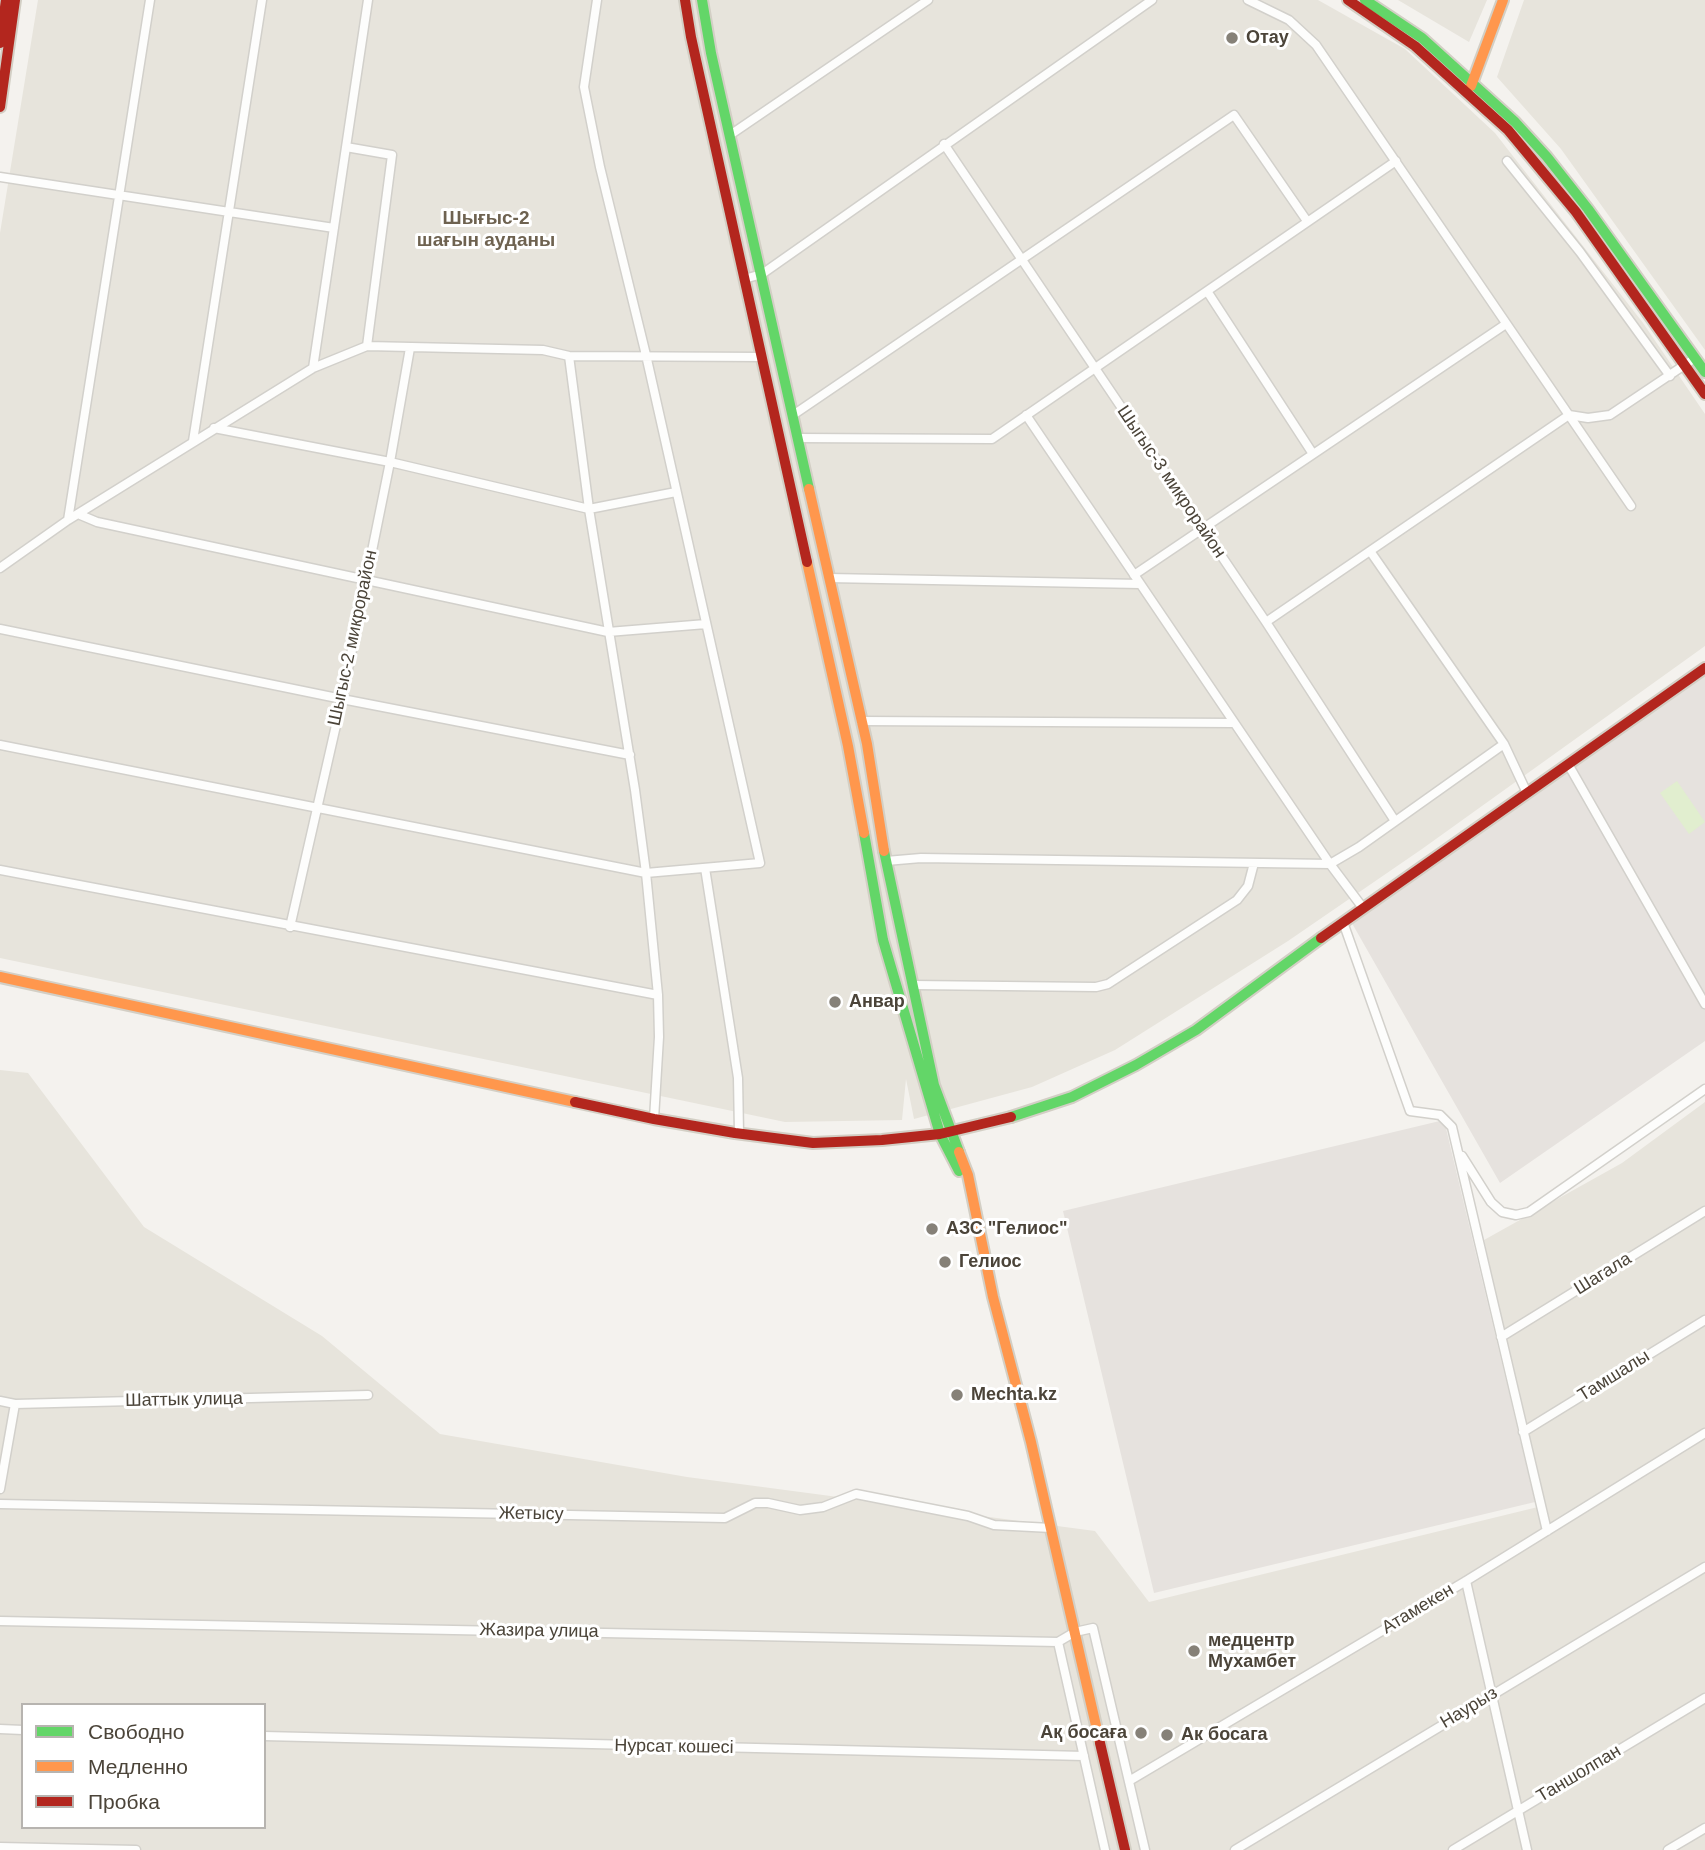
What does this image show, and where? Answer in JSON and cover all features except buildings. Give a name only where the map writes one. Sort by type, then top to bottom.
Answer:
[{"type":"main road","points":[[0,43],[6,0]]},
{"type":"main road","points":[[0,107],[15,0]]},
{"type":"main road","points":[[685,0],[848,746],[883,940],[945,1133],[968,1175],[992,1297],[1031,1442],[1125,1850]]},
{"type":"main road","points":[[702,0],[828,578],[867,744],[886,861],[945,1133]]},
{"type":"main road","points":[[1348,0],[1415,47],[1508,130],[1576,212],[1705,394]]},
{"type":"main road","points":[[1365,0],[1422,38],[1473,82],[1547,157],[1588,209],[1705,372]]},
{"type":"main road","points":[[1468,93],[1503,0]]},
{"type":"main road","points":[[0,977],[654,1119],[813,1143],[882,1140],[945,1133],[1004,1119],[1072,1097],[1136,1065],[1196,1030],[1343,922],[1705,668]]},
{"type":"main road","points":[[848,746],[867,744]]},
{"type":"street","points":[[68,520],[150,0]]},
{"type":"street","points":[[193,441],[262,0]]},
{"type":"street","points":[[313,368],[368,0]]},
{"type":"street","points":[[0,745],[646,873],[760,863],[584,87],[597,0]]},
{"type":"street","points":[[730,135],[928,0]]},
{"type":"street","points":[[744,279],[762,274],[1152,0]]},
{"type":"street","points":[[1248,0],[1289,20],[1316,45],[1631,506]]},
{"type":"street","points":[[793,415],[1234,115],[1307,221]]},
{"type":"street","name":"Шыгыс-3 микрорайон","points":[[944,144],[1266,622],[1395,821]]},
{"type":"street","points":[[346,147],[392,155],[367,346]]},
{"type":"street","points":[[798,438],[992,439],[1396,161]]},
{"type":"street","points":[[1507,161],[1580,252],[1670,376]]},
{"type":"street","points":[[0,177],[334,228]]},
{"type":"street","points":[[1207,291],[1313,454]]},
{"type":"street","points":[[1134,575],[1506,324]]},
{"type":"street","points":[[0,568],[68,520],[313,368],[367,346],[543,350],[569,356],[762,357]]},
{"type":"street","name":"Шыгыс-2 микрорайон","points":[[290,927],[342,699],[410,348]]},
{"type":"street","points":[[569,356],[589,509],[646,873],[658,995],[659,1037],[654,1119]]},
{"type":"street","points":[[1266,622],[1569,415],[1588,418],[1611,415],[1695,358]]},
{"type":"street","points":[[1027,415],[1330,864],[1363,908]]},
{"type":"street","points":[[214,428],[390,462],[589,509],[676,492]]},
{"type":"street","points":[[78,514],[97,522],[608,632],[706,624]]},
{"type":"street","points":[[1370,551],[1504,744],[1527,793]]},
{"type":"street","points":[[828,578],[1140,584]]},
{"type":"street","points":[[0,629],[629,755]]},
{"type":"street","points":[[861,721],[1234,723]]},
{"type":"street","points":[[886,861],[921,858],[1330,864],[1359,847],[1504,744]]},
{"type":"street","points":[[1568,764],[1705,1004]]},
{"type":"street","points":[[913,985],[1096,987],[1108,984],[1237,900],[1248,886],[1254,863]]},
{"type":"street","points":[[705,867],[738,1078],[739,1133]]},
{"type":"street","points":[[0,870],[658,995]]},
{"type":"street","points":[[1343,922],[1410,1111],[1432,1113],[1447,1120],[1452,1127],[1547,1531]]},
{"type":"street","points":[[1458,1149],[1491,1202],[1502,1212],[1516,1215],[1529,1212],[1705,1089]]},
{"type":"street","name":"Шагала","points":[[1501,1337],[1705,1211]]},
{"type":"street","name":"Тамшалы","points":[[1523,1432],[1705,1320]]},
{"type":"street","name":"Шаттык улица","points":[[0,1401],[15,1404],[368,1395]]},
{"type":"street","points":[[0,1489],[15,1404]]},
{"type":"street","name":"Атамекен","points":[[1129,1781],[1466,1581],[1705,1433]]},
{"type":"street","name":"Жетысу","points":[[0,1504],[725,1518],[755,1503],[800,1510],[824,1507],[856,1494],[968,1516],[994,1525],[1051,1528]]},
{"type":"street","name":"Наурыз","points":[[1235,1850],[1705,1567]]},
{"type":"street","points":[[1466,1581],[1527,1850]]},
{"type":"street","name":"Жазира улица","points":[[0,1621],[1058,1642]]},
{"type":"street","points":[[1105,1850],[1058,1642],[1075,1632],[1093,1628],[1145,1850]]},
{"type":"street","name":"Таншолпан","points":[[1453,1850],[1705,1698]]},
{"type":"street","points":[[0,1729],[21,1730]]},
{"type":"street","name":"Нурсат кошесi","points":[[266,1736],[1083,1756]]},
{"type":"street","points":[[1668,1850],[1705,1828]]},
{"type":"street","points":[[0,1847],[136,1850]]},
{"type":"shaded area","points":[[38,0],[1318,0],[1405,49],[1495,133],[1643,323],[1705,414],[1705,646],[1422,849],[1288,941],[1115,1050],[1032,1087],[914,1119],[906,1079],[902,1120],[785,1122],[0,958],[0,233]]},
{"type":"shaded area","points":[[1398,0],[1487,0],[1469,42]]},
{"type":"shaded area","points":[[1524,0],[1705,0],[1705,350],[1561,149],[1497,77]]},
{"type":"shaded area","points":[[1705,669],[1705,1041],[1500,1183],[1349,918]]},
{"type":"shaded area","points":[[0,1070],[28,1073],[144,1227],[322,1336],[440,1434],[687,1477],[1095,1531],[1149,1602],[1542,1506],[1484,1240],[1622,1163],[1705,1102],[1705,1850],[0,1850]]},
{"type":"shaded area","points":[[1444,1120],[1535,1502],[1154,1593],[1063,1211]]},
{"type":"green space","points":[[1677,781],[1705,822],[1689,834],[1660,793]]},
{"type":"traffic: fast","points":[[702,0],[711,53],[809,489]]},
{"type":"traffic: fast","points":[[1365,0],[1422,38],[1515,122],[1547,157],[1588,209],[1705,372]]},
{"type":"traffic: fast","points":[[864,833],[883,940],[940,1134],[959,1171]]},
{"type":"traffic: fast","points":[[884,851],[934,1085],[959,1152]]},
{"type":"traffic: fast","points":[[1011,1117],[1072,1097],[1136,1065],[1196,1030],[1321,938]]},
{"type":"traffic: slow","points":[[1471,86],[1503,0]]},
{"type":"traffic: slow","points":[[809,489],[867,744],[884,851]]},
{"type":"traffic: slow","points":[[807,562],[848,746],[864,833]]},
{"type":"traffic: slow","points":[[0,977],[575,1102]]},
{"type":"traffic: slow","points":[[959,1152],[968,1175],[993,1297],[1031,1442],[1100,1743]]},
{"type":"traffic: jam","points":[[0,43],[6,0]]},
{"type":"traffic: jam","points":[[0,107],[15,0]]},
{"type":"traffic: jam","points":[[685,0],[807,562]]},
{"type":"traffic: jam","points":[[1348,0],[1415,46],[1508,130],[1576,212],[1705,394]]},
{"type":"traffic: jam","points":[[1321,938],[1705,668]]},
{"type":"traffic: jam","points":[[575,1102],[735,1133],[813,1143],[940,1134],[1011,1117]]},
{"type":"traffic: jam","points":[[1100,1743],[1125,1850]]},
{"type":"place","name":"Отау","points":[[1232,38]]},
{"type":"place","name":"Анвар","points":[[835,1002]]},
{"type":"place","name":"АЗС \"Гелиос\"","points":[[932,1229]]},
{"type":"place","name":"Гелиос","points":[[945,1262]]},
{"type":"place","name":"Mechta.kz","points":[[957,1395]]},
{"type":"place","name":"медцентр Мухамбет","points":[[1194,1651]]},
{"type":"place","name":"Ақ босаға","points":[[1141,1733]]},
{"type":"place","name":"Ак босага","points":[[1167,1735]]},
{"type":"district","name":"Шығыс-2 шағын ауданы","points":[[486,230]]}]
